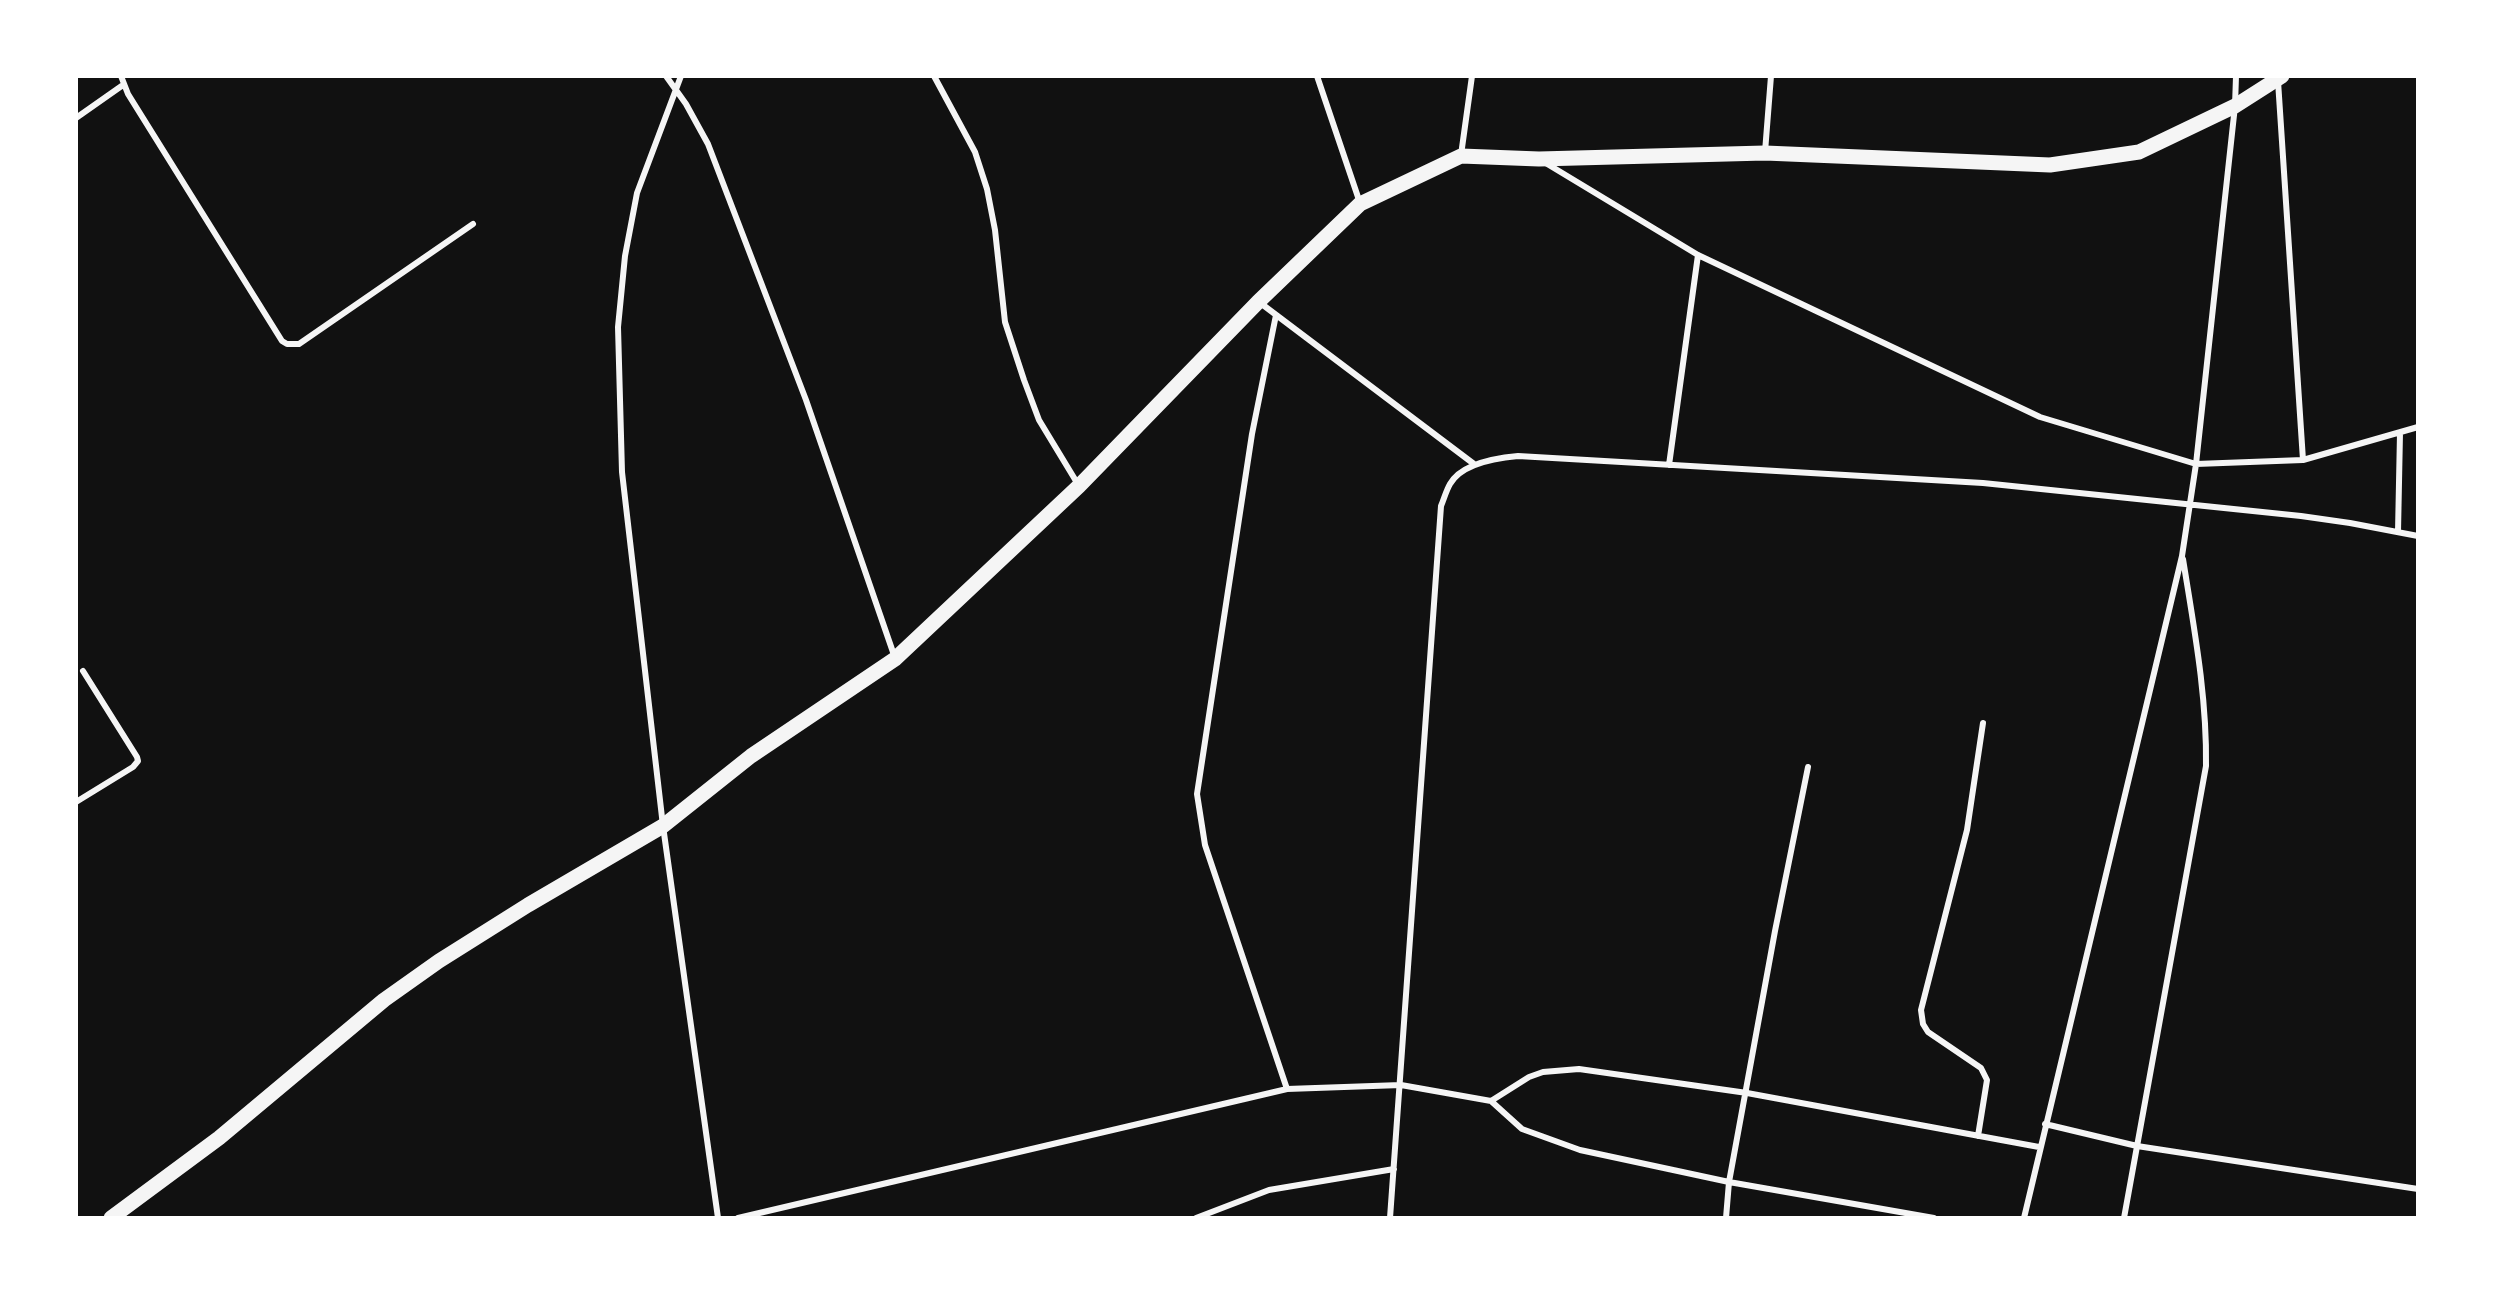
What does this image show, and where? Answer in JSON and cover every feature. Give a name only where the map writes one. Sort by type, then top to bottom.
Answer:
[{"type":"main road","points":[[111,1218],[219,1138],[384,1000],[528,905],[663,826],[751,756],[895,659],[1079,486],[1258,302],[1360,204],[1461,156],[1539,159],[1765,153],[2050,165],[2139,152],[2235,106],[2280,77]]},
{"type":"street","points":[[121,76],[123,85],[282,340],[287,344],[299,344],[473,224]]},
{"type":"street","points":[[666,76],[686,104],[708,144],[807,400],[895,659]]},
{"type":"street","points":[[681,76],[637,193],[625,256],[618,327],[622,472],[663,826],[718,1218]]},
{"type":"street","points":[[934,76],[975,152],[987,189],[995,230],[1005,322],[1024,380],[1040,420],[1079,486]]},
{"type":"street","points":[[1317,76],[1360,204]]},
{"type":"street","points":[[1461,156],[1472,76]]},
{"type":"street","points":[[1765,153],[1771,76]]},
{"type":"street","points":[[2024,1218],[2039,1147],[2182,556],[2196,464],[2235,106],[2236,76]]},
{"type":"street","points":[[2280,77],[2303,460]]},
{"type":"street","points":[[76,118],[123,85]]},
{"type":"street","points":[[1539,159],[1698,255],[2040,417],[2196,464],[2303,460],[2418,427]]},
{"type":"street","points":[[1669,465],[1698,255]]},
{"type":"street","points":[[1258,302],[1474,464]]},
{"type":"street","points":[[1276,315],[1252,434],[1197,794],[1205,845],[1287,1089]]},
{"type":"street","points":[[2398,532],[2400,433]]},
{"type":"street","points":[[1390,1218],[1441,506],[1451,482],[1474,464],[1495,458],[1518,456],[1971,482],[2189,503],[2350,523],[2418,536]]},
{"type":"street","points":[[2124,1218],[2206,766],[2206,725],[2202,677],[2182,556]]},
{"type":"street","points":[[76,802],[134,767],[138,761],[83,671]]},
{"type":"street","points":[[1978,1136],[1987,1080],[1985,1075],[1981,1068],[1928,1032],[1923,1024],[1921,1010],[1967,830],[1983,723]]},
{"type":"street","points":[[1726,1218],[1729,1182],[1808,767]]},
{"type":"street","points":[[1491,1101],[1529,1077],[1544,1072],[1579,1069],[1747,1093],[2039,1147]]},
{"type":"street","points":[[738,1218],[1287,1089],[1401,1085],[1491,1101],[1522,1129],[1580,1150],[1729,1182],[1934,1218]]},
{"type":"street","points":[[2045,1124],[2137,1146],[2418,1189]]},
{"type":"street","points":[[1196,1218],[1269,1190],[1394,1169]]}]
